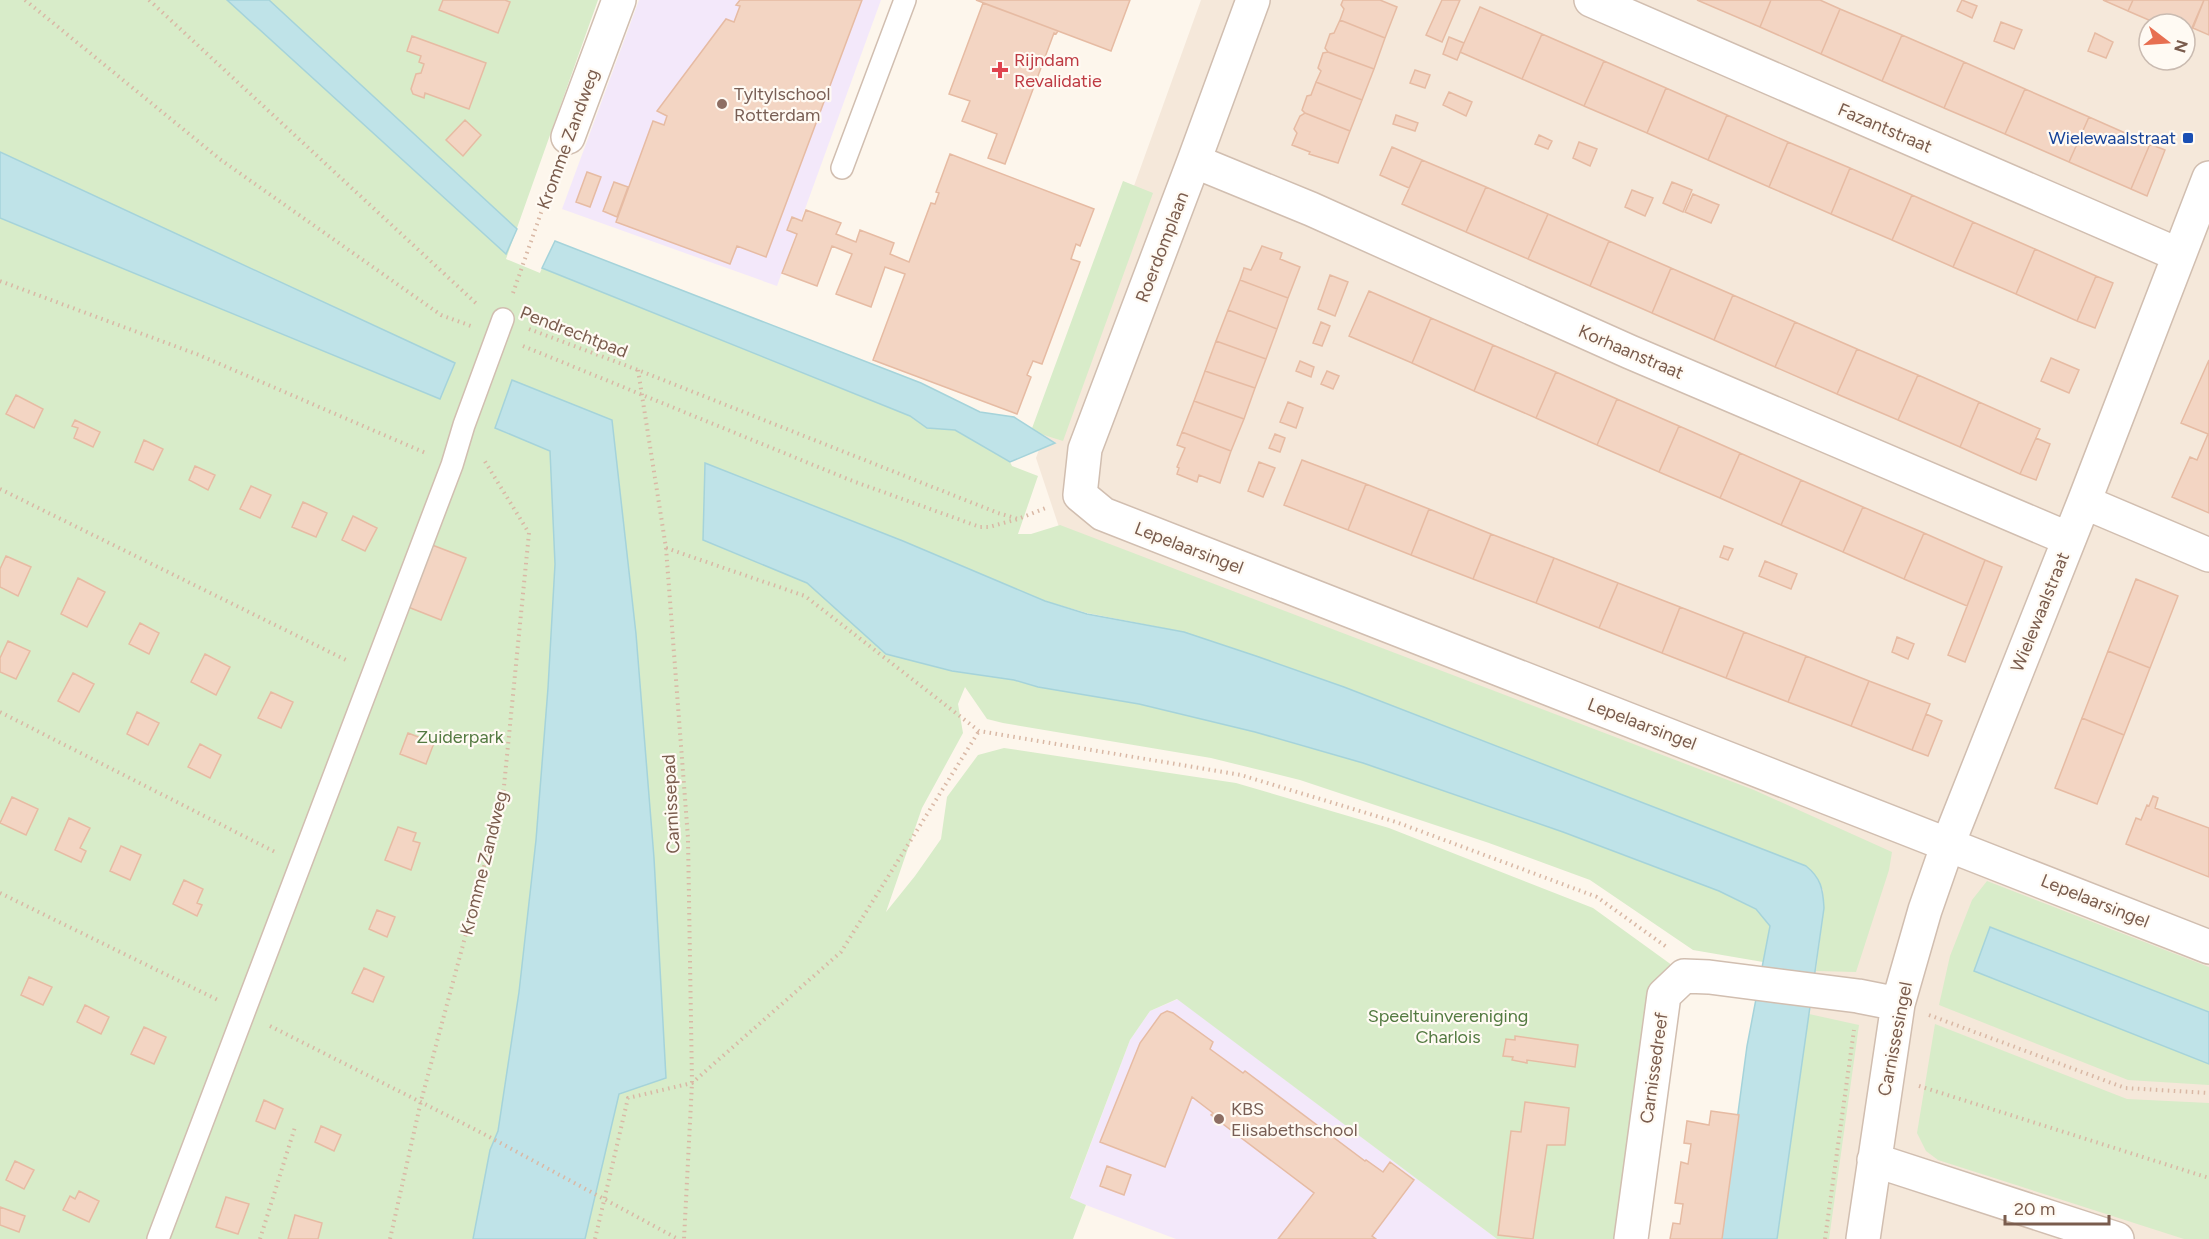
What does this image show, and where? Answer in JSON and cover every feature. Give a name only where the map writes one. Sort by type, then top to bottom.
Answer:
[{"type":"street","name":"Kromme Zandweg","points":[[568,137],[619,0]]},
{"type":"street","name":"Roerdomplaan","points":[[1080,495],[1085,449],[1253,0]]},
{"type":"street","name":"Fazantstraat","points":[[1591,0],[2179,255]]},
{"type":"street","name":"Korhaanstraat","points":[[1194,161],[1311,209],[1630,352],[2069,539]]},
{"type":"street","name":"Wielewaalstraat","points":[[1948,844],[2084,502],[2209,178]]},
{"type":"street","name":"Lepelaarsingel","points":[[1080,495],[1103,514],[2209,946]]},
{"type":"street","points":[[2084,502],[2209,555]]},
{"type":"street","name":"Carnissesingel","points":[[1863,1239],[1898,1004],[1925,910],[1948,844]]},
{"type":"street","name":"Carnissedreef","points":[[1631,1239],[1664,995],[1684,976],[1709,977],[1849,995],[1898,1004]]},
{"type":"street","points":[[1874,1160],[2117,1239]]},
{"type":"lane","points":[[842,168],[905,0]]},
{"type":"lane","points":[[158,1239],[452,465],[464,425],[501,327]]},
{"type":"path","points":[[25,0],[221,160],[441,315],[501,327],[643,396],[850,480],[980,527],[989,527],[1018,519],[1080,495]]},
{"type":"path","name":"Pendrechtpad","points":[[149,0],[501,327],[638,370],[1018,519]]},
{"type":"path","name":"Kromme Zandweg","points":[[519,278],[541,208],[568,137]]},
{"type":"path","points":[[0,281],[199,354],[452,465]]},
{"type":"path","name":"Carnissepad","points":[[638,370],[666,548],[688,838],[692,1083],[684,1239]]},
{"type":"path","name":"Kromme Zandweg","points":[[390,1239],[421,1101],[503,796],[529,533],[464,425]]},
{"type":"path","points":[[0,489],[372,674]]},
{"type":"path","points":[[666,548],[805,596],[979,731],[1241,775],[1396,822],[1597,897],[1709,977]]},
{"type":"path","points":[[0,712],[300,865]]},
{"type":"path","points":[[595,1239],[628,1098],[692,1083],[841,952],[979,731]]},
{"type":"path","points":[[1825,1239],[1849,995]]},
{"type":"path","points":[[1898,1004],[2125,1088],[2209,1093]]},
{"type":"path","points":[[1887,1077],[1991,1107],[2209,1178]]},
{"type":"path","points":[[260,1239],[295,1127]]},
{"type":"path","points":[[482,1132],[678,1239]]},
{"type":"shaded area","name":"Tyltylschool Rotterdam","points":[[639,0],[881,0],[777,286],[562,209]]},
{"type":"shaded area","points":[[1201,0],[2209,0],[2209,1239],[1754,1239],[1799,893],[1068,554],[1036,458]]},
{"type":"shaded area","name":"KBS Elisabethschool","points":[[1178,999],[1497,1239],[1176,1239],[1070,1199],[1130,1040],[1150,1011]]},
{"type":"green space","name":"Zuiderpark","points":[[0,0],[598,0],[506,259],[540,273],[542,268],[910,416],[927,428],[955,429],[1010,462],[1012,466],[1038,476],[1018,534],[1031,534],[1060,525],[1754,790],[1892,852],[1889,870],[1856,972],[1816,971],[1824,908],[1823,889],[1344,687],[1184,632],[1087,613],[1045,601],[1014,680],[1038,687],[1139,704],[1255,732],[1363,763],[1563,832],[1719,891],[1756,909],[1770,926],[1763,962],[1693,950],[1590,880],[1489,843],[1300,780],[1211,758],[987,719],[965,687],[958,704],[963,733],[922,808],[886,912],[941,839],[947,797],[978,755],[1004,748],[1236,783],[1389,828],[1593,908],[1687,976],[1649,1026],[1616,1239],[1497,1239],[1177,999],[1150,1011],[1130,1040],[1070,1198],[1086,1205],[1073,1239],[0,1239]]},
{"type":"green space","points":[[1123,181],[1153,193],[1063,441],[1031,431]]},
{"type":"green space","points":[[1987,881],[2209,967],[2209,1012],[1991,927],[1974,970],[2209,1064],[2209,1085],[2128,1080],[1939,1005],[1950,956],[1972,900]]},
{"type":"green space","points":[[1809,1014],[1859,1025],[1829,1239],[1777,1239]]},
{"type":"green space","points":[[1935,1024],[2127,1099],[2209,1103],[2209,1239],[2184,1239],[1938,1160],[1926,1151],[1917,1133]]},
{"type":"water","points":[[227,0],[269,0],[517,229],[506,254]]},
{"type":"water","points":[[0,152],[455,363],[440,399],[0,218]]},
{"type":"water","points":[[555,241],[921,383],[980,412],[1014,417],[1055,443],[1010,462],[955,430],[927,428],[910,416],[542,268]]},
{"type":"water","points":[[512,380],[612,420],[636,634],[654,858],[666,1078],[619,1094],[585,1239],[473,1239],[490,1150],[498,1131],[519,992],[536,840],[555,564],[550,451],[495,428]]},
{"type":"water","points":[[705,463],[903,541],[1045,601],[1087,614],[1184,632],[1256,656],[1344,687],[1806,866],[1820,884],[1824,908],[1777,1239],[1721,1239],[1747,1046],[1770,926],[1756,909],[1719,891],[1563,832],[1363,763],[1255,732],[1139,704],[1038,687],[1014,680],[952,671],[886,654],[807,583],[703,540]]},
{"type":"water","points":[[1990,927],[2209,1012],[2209,1064],[1974,971]]},
{"type":"building","points":[[443,0],[505,0],[510,2],[498,33],[439,10]]},
{"type":"building","name":"Tyltylschool Rotterdam","points":[[740,0],[862,0],[766,257],[737,246],[730,264],[616,222],[653,121],[664,125],[667,116],[657,111],[726,19],[734,22],[740,6],[736,5]]},
{"type":"building","points":[[976,0],[1130,0],[1111,51]]},
{"type":"building","points":[[1343,0],[1380,0],[1397,7],[1385,38],[1340,20],[1344,9],[1341,5]]},
{"type":"building","points":[[1442,0],[1460,0],[1442,42],[1426,35]]},
{"type":"building","points":[[1697,0],[1771,0],[1760,27]]},
{"type":"building","points":[[1771,0],[1820,0],[1840,9],[1821,54],[1760,27]]},
{"type":"building","points":[[1962,0],[1977,6],[1972,18],[1957,11]]},
{"type":"building","points":[[2103,0],[2133,0],[2128,11]]},
{"type":"building","points":[[2133,0],[2204,0],[2197,16],[2197,12],[2137,12],[2137,15],[2128,11]]},
{"type":"building","points":[[2204,0],[2209,0],[2209,35],[2197,30],[2197,18]]},
{"type":"building","points":[[983,3],[1058,31],[1054,33],[1005,164],[988,158],[997,134],[962,121],[970,101],[949,94]]},
{"type":"building","points":[[1480,7],[1542,34],[1522,79],[1460,52]]},
{"type":"building","points":[[1840,9],[1902,35],[1882,81],[1821,54]]},
{"type":"building","points":[[1340,20],[1385,38],[1374,69],[1328,52],[1325,48],[1330,34],[1334,33]]},
{"type":"building","points":[[2001,22],[2022,30],[2014,49],[1994,41]]},
{"type":"building","points":[[2095,33],[2113,42],[2106,58],[2088,51]]},
{"type":"building","points":[[1542,34],[1604,61],[1584,106],[1522,79]]},
{"type":"building","points":[[1902,35],[1964,62],[1944,108],[1882,81]]},
{"type":"building","points":[[412,36],[486,63],[469,109],[425,93],[424,98],[413,94],[411,89],[416,74],[421,73],[424,64],[419,62],[421,56],[407,51]]},
{"type":"building","points":[[1449,37],[1464,43],[1457,60],[1443,54]]},
{"type":"building","points":[[1328,52],[1374,69],[1362,100],[1316,82],[1321,71],[1318,68],[1323,53]]},
{"type":"building","points":[[1604,61],[1666,88],[1647,133],[1584,106]]},
{"type":"building","points":[[1964,62],[2025,89],[2005,134],[1944,108]]},
{"type":"building","points":[[1415,70],[1430,75],[1425,88],[1410,83]]},
{"type":"building","points":[[1316,82],[1362,100],[1350,131],[1302,110]]},
{"type":"building","points":[[1666,88],[1727,115],[1708,160],[1647,133]]},
{"type":"building","points":[[2025,89],[2089,117],[2069,162],[2005,134]]},
{"type":"building","points":[[1449,92],[1472,102],[1466,116],[1443,105]]},
{"type":"building","points":[[1305,113],[1350,131],[1338,163],[1309,154],[1310,152],[1292,145],[1297,133],[1294,129],[1300,116]]},
{"type":"building","points":[[1396,115],[1418,123],[1415,131],[1393,124]]},
{"type":"building","points":[[1727,115],[1788,142],[1769,187],[1708,160]]},
{"type":"building","points":[[2089,117],[2150,144],[2131,189],[2069,162]]},
{"type":"building","points":[[465,120],[481,135],[463,156],[446,140]]},
{"type":"building","points":[[1539,135],[1552,141],[1548,149],[1535,144]]},
{"type":"building","points":[[1579,142],[1597,149],[1590,166],[1573,158]]},
{"type":"building","points":[[1788,142],[1850,168],[1831,214],[1769,187]]},
{"type":"building","points":[[2150,144],[2165,150],[2147,196],[2131,189]]},
{"type":"building","points":[[1392,147],[1422,160],[1409,188],[1380,175]]},
{"type":"building","points":[[950,154],[1094,209],[1080,246],[1076,244],[1071,259],[1080,262],[1042,364],[1033,361],[1027,375],[1031,377],[1017,414],[873,360],[905,274],[885,267],[871,307],[836,294],[852,254],[832,246],[817,286],[782,273],[797,234],[787,230],[792,217],[802,221],[806,210],[841,223],[836,234],[856,242],[860,230],[894,243],[890,254],[909,262],[931,203],[935,204],[939,193],[936,192]]},
{"type":"building","points":[[1422,160],[1486,187],[1466,232],[1402,204]]},
{"type":"building","points":[[1850,168],[1912,195],[1892,240],[1831,214]]},
{"type":"building","points":[[587,172],[601,177],[590,207],[576,202]]},
{"type":"building","points":[[614,182],[628,187],[617,217],[603,211]]},
{"type":"building","points":[[1672,182],[1692,190],[1683,212],[1663,203]]},
{"type":"building","points":[[1486,187],[1548,214],[1528,259],[1466,232]]},
{"type":"building","points":[[1632,190],[1653,198],[1645,216],[1625,207]]},
{"type":"building","points":[[1693,194],[1719,205],[1711,223],[1685,212]]},
{"type":"building","points":[[1912,195],[1973,222],[1953,267],[1892,240]]},
{"type":"building","points":[[1548,214],[1609,241],[1590,286],[1528,259]]},
{"type":"building","points":[[1973,222],[2035,249],[2016,294],[1953,267]]},
{"type":"building","points":[[1609,241],[1671,268],[1652,313],[1590,286]]},
{"type":"building","points":[[1262,246],[1282,253],[1280,259],[1300,267],[1288,298],[1240,280],[1244,268],[1251,270]]},
{"type":"building","points":[[2035,249],[2096,276],[2077,321],[2016,294]]},
{"type":"building","points":[[1671,268],[1733,295],[1714,340],[1652,313]]},
{"type":"building","points":[[1330,275],[1348,282],[1335,316],[1318,309]]},
{"type":"building","points":[[2096,276],[2113,283],[2095,328],[2077,321]]},
{"type":"building","points":[[1240,280],[1288,298],[1277,329],[1228,310]]},
{"type":"building","points":[[1369,291],[1431,318],[1412,363],[1349,336]]},
{"type":"building","points":[[1733,295],[1795,322],[1775,367],[1714,340]]},
{"type":"building","points":[[1228,310],[1277,329],[1266,359],[1216,341]]},
{"type":"building","points":[[1431,318],[1493,345],[1474,391],[1412,363]]},
{"type":"building","points":[[1321,322],[1330,326],[1322,346],[1313,343]]},
{"type":"building","points":[[1795,322],[1857,349],[1837,394],[1775,367]]},
{"type":"building","points":[[1216,341],[1266,359],[1255,388],[1205,371]]},
{"type":"building","points":[[1493,345],[1556,372],[1536,418],[1474,391]]},
{"type":"building","points":[[1857,349],[1918,375],[1898,420],[1837,394]]},
{"type":"building","points":[[2051,358],[2079,370],[2069,393],[2041,381]]},
{"type":"building","points":[[2209,360],[2209,513],[2172,497],[2190,457],[2197,460],[2208,434],[2181,423]]},
{"type":"building","points":[[1300,361],[1314,367],[1311,377],[1296,371]]},
{"type":"building","points":[[1205,371],[1255,388],[1244,419],[1194,401]]},
{"type":"building","points":[[1327,371],[1339,376],[1333,389],[1321,384]]},
{"type":"building","points":[[1556,372],[1617,399],[1597,445],[1536,418]]},
{"type":"building","points":[[1918,375],[1979,402],[1960,447],[1898,420]]},
{"type":"building","points":[[16,395],[43,409],[34,428],[6,414]]},
{"type":"building","points":[[1617,399],[1679,426],[1659,472],[1597,445]]},
{"type":"building","points":[[1194,401],[1244,419],[1231,451],[1182,432]]},
{"type":"building","points":[[1288,402],[1303,408],[1296,428],[1280,422]]},
{"type":"building","points":[[1979,402],[2040,429],[2020,474],[1960,447]]},
{"type":"building","points":[[75,420],[100,432],[93,447],[74,438],[78,428],[72,426]]},
{"type":"building","points":[[1679,426],[1740,453],[1720,498],[1659,472]]},
{"type":"building","points":[[1182,432],[1231,451],[1220,483],[1199,475],[1197,482],[1177,474],[1179,468],[1177,467],[1185,448],[1177,445]]},
{"type":"building","points":[[1275,434],[1285,438],[1280,452],[1269,448]]},
{"type":"building","points":[[2036,438],[2050,444],[2036,480],[2020,474]]},
{"type":"building","points":[[144,440],[163,449],[153,470],[135,462]]},
{"type":"building","points":[[1740,453],[1801,480],[1781,525],[1720,498]]},
{"type":"building","points":[[1302,460],[1366,484],[1348,530],[1284,505]]},
{"type":"building","points":[[1259,462],[1275,468],[1263,497],[1248,491]]},
{"type":"building","points":[[195,466],[215,475],[208,490],[189,480]]},
{"type":"building","points":[[1801,480],[1863,507],[1843,552],[1781,525]]},
{"type":"building","points":[[1366,484],[1429,509],[1411,555],[1348,530]]},
{"type":"building","points":[[251,486],[271,495],[260,518],[240,509]]},
{"type":"building","points":[[303,502],[327,513],[316,537],[292,527]]},
{"type":"building","points":[[1863,507],[1924,533],[1904,579],[1843,552]]},
{"type":"building","points":[[1429,509],[1491,534],[1473,579],[1411,555]]},
{"type":"building","points":[[353,516],[377,528],[365,551],[342,540]]},
{"type":"building","points":[[1924,533],[1985,560],[1967,606],[1904,579]]},
{"type":"building","points":[[1491,534],[1554,558],[1536,603],[1473,579]]},
{"type":"building","points":[[427,543],[466,558],[441,620],[403,605]]},
{"type":"building","points":[[1724,546],[1733,549],[1728,560],[1720,557]]},
{"type":"building","points":[[6,556],[31,567],[18,596],[0,587],[0,569]]},
{"type":"building","points":[[1554,558],[1618,583],[1599,628],[1536,603]]},
{"type":"building","points":[[1985,560],[2002,567],[1965,662],[1948,655]]},
{"type":"building","points":[[1765,561],[1797,574],[1791,589],[1759,576]]},
{"type":"building","points":[[78,578],[105,592],[87,627],[61,614]]},
{"type":"building","points":[[2136,579],[2178,596],[2150,668],[2108,651]]},
{"type":"building","points":[[1618,583],[1680,607],[1662,653],[1599,628]]},
{"type":"building","points":[[1680,607],[1744,632],[1726,678],[1662,653]]},
{"type":"building","points":[[140,623],[159,633],[149,654],[129,644]]},
{"type":"building","points":[[1744,632],[1806,656],[1788,702],[1726,678]]},
{"type":"building","points":[[1897,637],[1914,644],[1908,659],[1892,652]]},
{"type":"building","points":[[8,641],[30,651],[16,679],[0,672],[0,658]]},
{"type":"building","points":[[2108,651],[2150,668],[2124,735],[2082,718]]},
{"type":"building","points":[[205,654],[230,667],[216,695],[191,682]]},
{"type":"building","points":[[1806,656],[1869,681],[1851,726],[1788,702]]},
{"type":"building","points":[[73,673],[94,684],[79,712],[58,701]]},
{"type":"building","points":[[1869,681],[1930,704],[1912,750],[1851,726]]},
{"type":"building","points":[[271,692],[293,702],[281,728],[258,718]]},
{"type":"building","points":[[137,712],[159,723],[148,745],[127,734]]},
{"type":"building","points":[[1926,714],[1942,721],[1928,756],[1912,750]]},
{"type":"building","points":[[2082,718],[2124,735],[2097,804],[2055,788]]},
{"type":"building","points":[[408,733],[434,743],[426,764],[400,754]]},
{"type":"building","points":[[200,744],[221,755],[210,778],[188,767]]},
{"type":"building","points":[[2153,796],[2158,798],[2155,808],[2209,828],[2209,877],[2126,844],[2136,818],[2141,820]]},
{"type":"building","points":[[12,797],[38,809],[26,835],[0,823]]},
{"type":"building","points":[[69,818],[90,828],[80,848],[86,851],[81,862],[55,850]]},
{"type":"building","points":[[398,827],[416,833],[413,841],[420,843],[411,870],[385,860]]},
{"type":"building","points":[[121,846],[141,855],[130,880],[110,871]]},
{"type":"building","points":[[184,880],[203,889],[197,903],[202,905],[197,916],[173,904]]},
{"type":"building","points":[[377,910],[395,917],[387,937],[369,929]]},
{"type":"building","points":[[364,968],[384,977],[373,1002],[352,993]]},
{"type":"building","points":[[29,977],[52,987],[43,1005],[21,995]]},
{"type":"building","points":[[85,1005],[109,1017],[101,1034],[77,1022]]},
{"type":"building","points":[[1167,1011],[1213,1042],[1210,1049],[1243,1073],[1245,1071],[1365,1161],[1383,1172],[1390,1162],[1414,1180],[1372,1236],[1376,1239],[1278,1239],[1314,1193],[1211,1115],[1213,1113],[1192,1097],[1165,1167],[1100,1142],[1140,1043],[1161,1014]]},
{"type":"building","points":[[144,1027],[166,1037],[154,1064],[131,1054]]},
{"type":"building","points":[[1515,1036],[1578,1045],[1575,1067],[1527,1060],[1527,1063],[1512,1060],[1513,1057],[1503,1056],[1506,1039],[1515,1040]]},
{"type":"building","points":[[264,1100],[283,1109],[275,1129],[256,1121]]},
{"type":"building","points":[[1525,1102],[1569,1108],[1565,1145],[1547,1145],[1533,1239],[1498,1235],[1511,1131],[1521,1132]]},
{"type":"building","points":[[1711,1111],[1739,1115],[1722,1239],[1670,1239],[1673,1223],[1680,1224],[1683,1204],[1675,1203],[1681,1162],[1688,1164],[1691,1144],[1684,1143],[1687,1121],[1709,1125]]},
{"type":"building","points":[[321,1126],[341,1135],[334,1151],[315,1142]]},
{"type":"building","points":[[15,1161],[34,1170],[24,1189],[6,1180]]},
{"type":"building","points":[[1107,1166],[1131,1175],[1124,1195],[1100,1186]]},
{"type":"building","points":[[79,1191],[99,1201],[89,1222],[63,1210],[70,1196],[75,1199]]},
{"type":"building","points":[[226,1197],[249,1204],[238,1234],[216,1227]]},
{"type":"building","points":[[0,1207],[25,1216],[19,1232],[0,1225]]},
{"type":"building","points":[[295,1215],[322,1223],[318,1239],[288,1239]]},
{"type":"place","name":"Rijndam Revalidatie","points":[[1000,70]]},
{"type":"place","name":"Tyltylschool Rotterdam","points":[[722,104]]},
{"type":"place","name":"Wielewaalstraat","points":[[2188,138]]},
{"type":"place","name":"KBS Elisabethschool","points":[[1219,1119]]},
{"type":"park label","name":"Speeltuinvereniging Charlois","points":[[1448,1026]]}]
